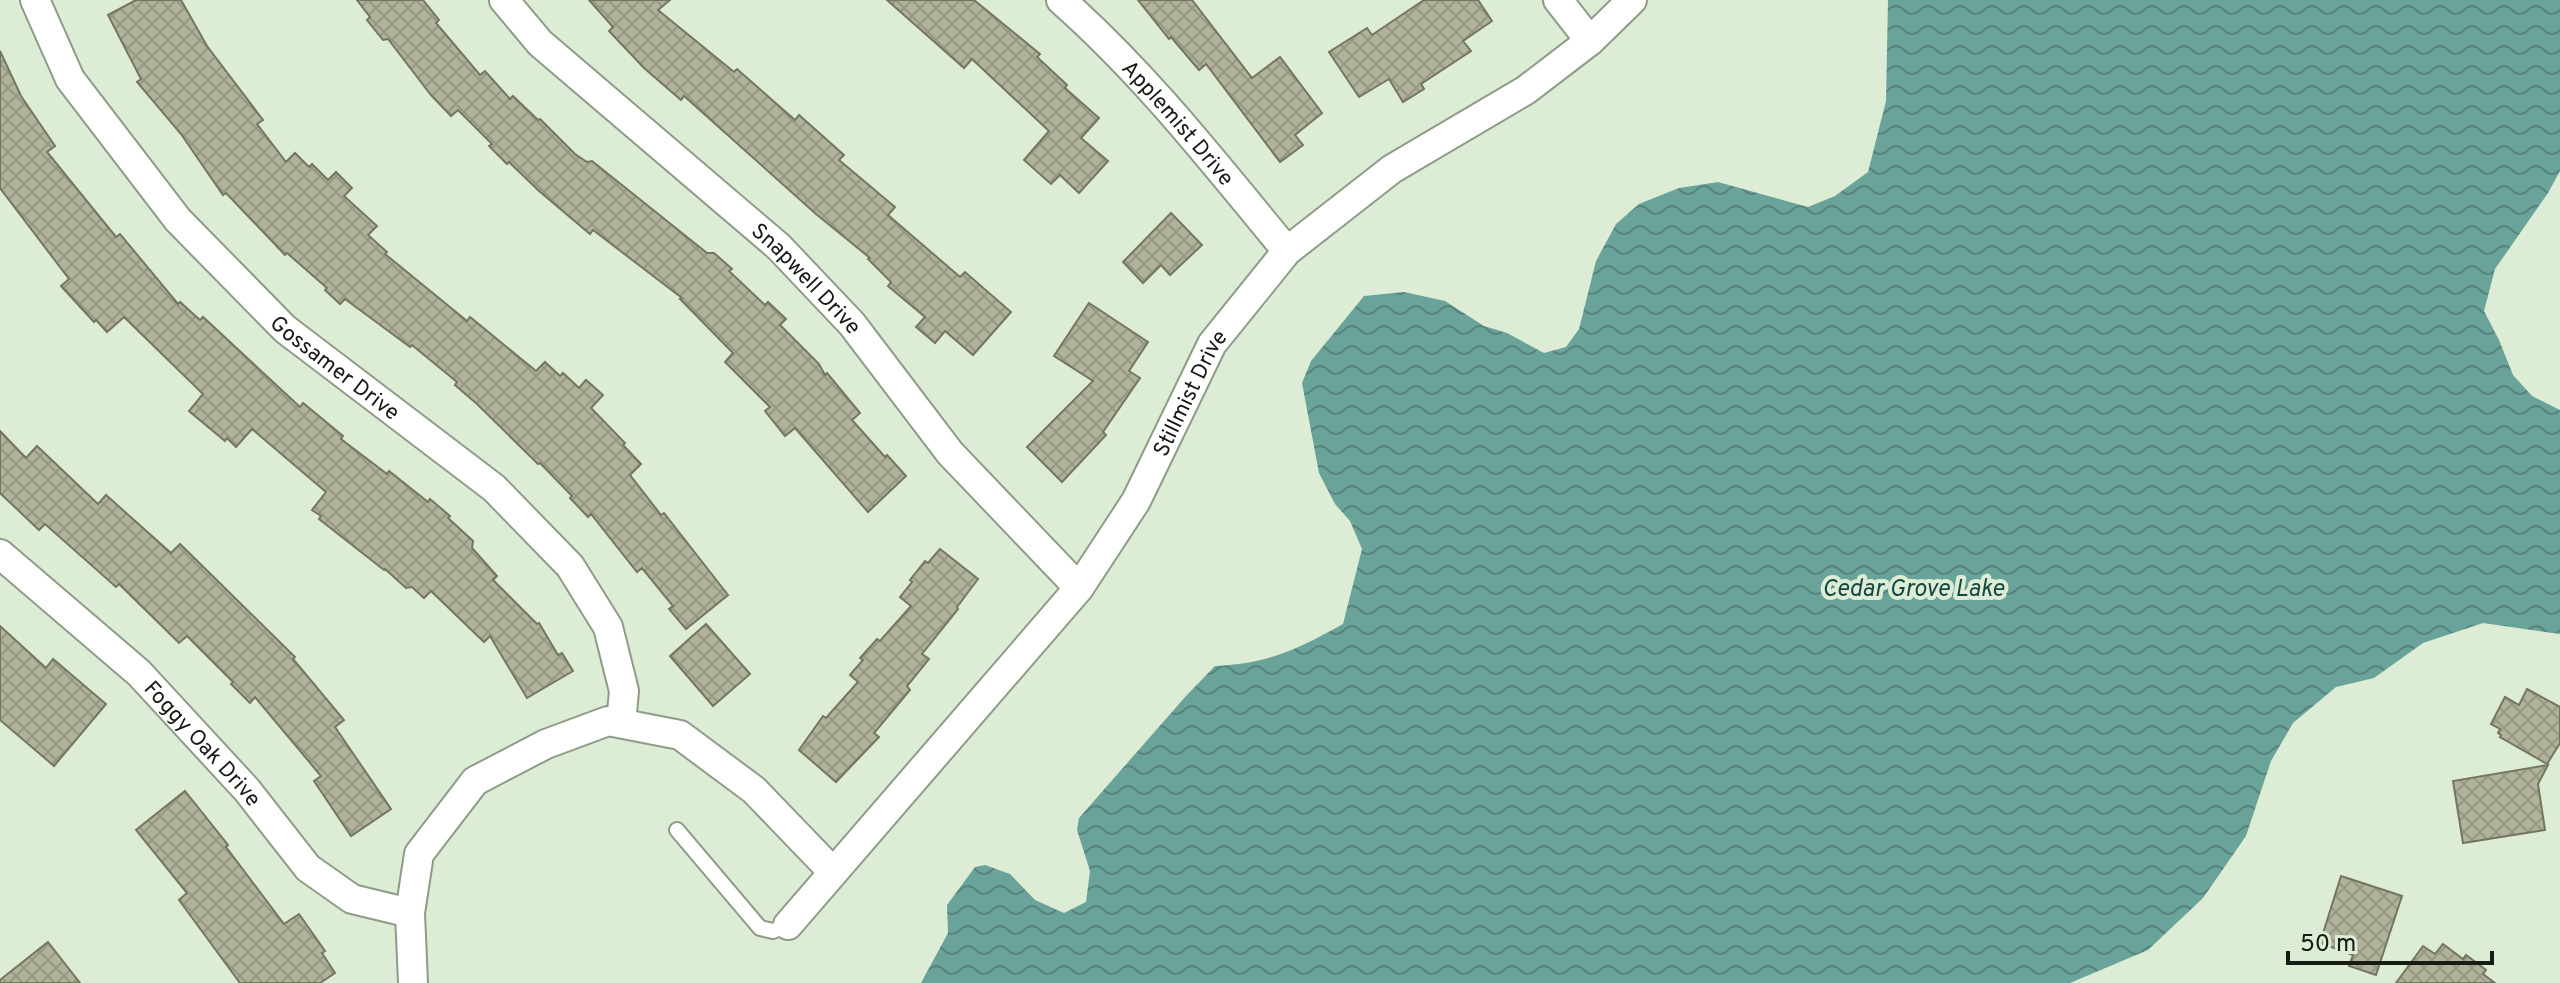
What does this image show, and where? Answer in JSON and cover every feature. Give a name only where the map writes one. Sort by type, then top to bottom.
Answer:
[{"type":"street","name":"Gossamer Drive","points":[[35,0],[70,79],[178,220],[285,329],[494,488],[570,566],[608,627],[624,691],[621,723]]},
{"type":"street","name":"Snapwell Drive","points":[[504,0],[540,43],[779,247],[852,324],[950,453],[1079,588]]},
{"type":"street","name":"Applemist Drive","points":[[1061,0],[1168,107],[1287,251]]},
{"type":"street","points":[[1558,0],[1590,41]]},
{"type":"street","name":"Stillmist Drive","points":[[788,925],[1079,588],[1136,501],[1212,344],[1287,251],[1392,169],[1526,90],[1590,41],[1632,0]]},
{"type":"street","name":"Foggy Oak Drive","points":[[0,554],[139,673],[247,790],[308,868],[352,899],[410,913]]},
{"type":"street","points":[[413,983],[410,913],[419,854],[475,781],[546,744],[608,721],[680,735],[754,790],[833,872]]},
{"type":"lane","points":[[677,830],[760,928],[773,931],[788,925]]},
{"type":"water","name":"Cedar Grove Lake","points":[[1888,0],[2560,0],[2560,171],[2495,269],[2484,311],[2513,375],[2532,396],[2560,410],[2560,634],[2483,623],[2423,643],[2374,678],[2336,687],[2293,723],[2271,761],[2246,836],[2203,898],[2148,950],[2070,983],[921,983],[948,933],[947,905],[975,867],[985,865],[1010,874],[1035,900],[1064,913],[1086,902],[1090,871],[1077,830],[1079,818],[1186,696],[1215,666],[1252,662],[1282,654],[1343,624],[1362,549],[1350,521],[1335,504],[1319,473],[1302,383],[1311,361],[1364,296],[1404,292],[1445,301],[1484,326],[1507,333],[1544,353],[1566,347],[1579,329],[1596,261],[1616,224],[1639,204],[1679,188],[1718,182],[1808,207],[1835,196],[1868,172],[1886,101]]},
{"type":"building","points":[[136,0],[181,0],[207,46],[263,120],[257,124],[286,162],[295,153],[328,180],[336,172],[352,188],[344,196],[377,226],[368,235],[387,252],[385,254],[467,321],[470,317],[536,371],[545,362],[579,388],[586,380],[603,395],[591,408],[641,464],[630,475],[728,595],[686,629],[669,609],[673,606],[642,568],[637,572],[591,514],[588,517],[540,463],[455,385],[457,382],[412,345],[410,347],[345,299],[340,304],[325,290],[327,288],[287,253],[285,255],[226,193],[223,195],[181,134],[137,82],[141,79],[108,15]]},
{"type":"building","points":[[357,0],[423,0],[439,20],[436,23],[480,75],[485,71],[510,99],[513,96],[575,154],[587,162],[592,161],[707,253],[714,253],[765,305],[768,302],[786,319],[780,325],[819,364],[825,375],[827,373],[860,413],[852,420],[906,476],[868,512],[795,428],[785,436],[765,411],[770,407],[725,362],[733,353],[682,298],[593,230],[590,234],[509,162],[507,164],[458,110],[451,116],[388,39],[383,40],[367,20],[370,17]]},
{"type":"building","points":[[589,0],[670,0],[658,10],[734,72],[737,69],[795,120],[799,115],[844,155],[839,160],[895,207],[888,215],[960,277],[965,272],[1011,312],[973,355],[945,331],[935,343],[916,327],[925,317],[888,286],[891,282],[870,258],[684,96],[681,100],[644,68],[609,31],[613,27]]},
{"type":"building","points":[[887,0],[974,0],[1040,54],[1037,57],[1067,85],[1065,88],[1099,118],[1081,138],[1108,161],[1079,193],[1060,175],[1051,184],[1024,160],[1049,131],[972,59],[964,68]]},
{"type":"building","points":[[1138,0],[1192,0],[1252,78],[1280,57],[1322,113],[1295,135],[1303,145],[1280,162],[1206,64],[1199,70]]},
{"type":"building","points":[[1424,0],[1478,0],[1492,21],[1463,41],[1471,51],[1421,84],[1424,89],[1403,102],[1389,79],[1359,97],[1329,52],[1367,28],[1372,35]]},
{"type":"building","points":[[0,51],[21,96],[55,146],[47,152],[116,237],[120,234],[178,304],[180,302],[200,320],[203,317],[300,407],[303,403],[343,436],[341,439],[450,516],[448,518],[473,541],[472,548],[497,576],[493,580],[539,623],[558,655],[562,653],[573,671],[527,698],[490,636],[484,642],[431,591],[424,598],[412,587],[406,588],[319,519],[321,516],[312,510],[326,492],[252,429],[236,447],[189,411],[203,394],[124,317],[107,332],[96,320],[94,322],[61,286],[69,279],[0,188]]},
{"type":"building","points":[[1171,213],[1202,245],[1170,275],[1161,265],[1143,283],[1123,262]]},
{"type":"building","points":[[1089,303],[1148,342],[1129,371],[1140,378],[1103,432],[1106,435],[1062,482],[1027,447],[1093,381],[1054,356]]},
{"type":"building","points":[[0,431],[26,458],[37,446],[98,504],[106,495],[171,553],[180,544],[295,657],[293,659],[344,720],[335,727],[391,809],[351,836],[314,781],[321,776],[255,697],[250,703],[187,636],[179,643],[119,584],[116,587],[45,524],[39,530],[0,493]]},
{"type":"building","points":[[940,549],[978,579],[922,654],[929,659],[907,686],[910,690],[874,733],[879,737],[836,782],[799,750],[823,716],[826,718],[858,682],[850,675],[863,660],[860,658],[911,606],[900,597],[925,561],[928,563]]},
{"type":"building","points":[[706,624],[750,674],[713,706],[670,656]]},
{"type":"building","points":[[0,626],[46,668],[53,659],[106,704],[54,766],[0,720]]},
{"type":"building","points":[[2527,689],[2560,707],[2560,743],[2547,764],[2500,737],[2500,729],[2491,724],[2505,697],[2519,705]]},
{"type":"building","points":[[2548,765],[2538,784],[2545,830],[2463,843],[2453,781]]},
{"type":"building","points":[[185,791],[284,924],[299,914],[325,951],[322,953],[335,973],[320,983],[240,983],[179,900],[187,893],[136,830]]},
{"type":"building","points":[[2341,876],[2402,896],[2376,975],[2349,966],[2353,955],[2320,943]]},
{"type":"building","points":[[48,942],[80,983],[0,983],[0,980]]},
{"type":"building","points":[[2443,944],[2463,959],[2466,955],[2486,970],[2483,974],[2495,983],[2396,983],[2423,946],[2435,954]]}]
